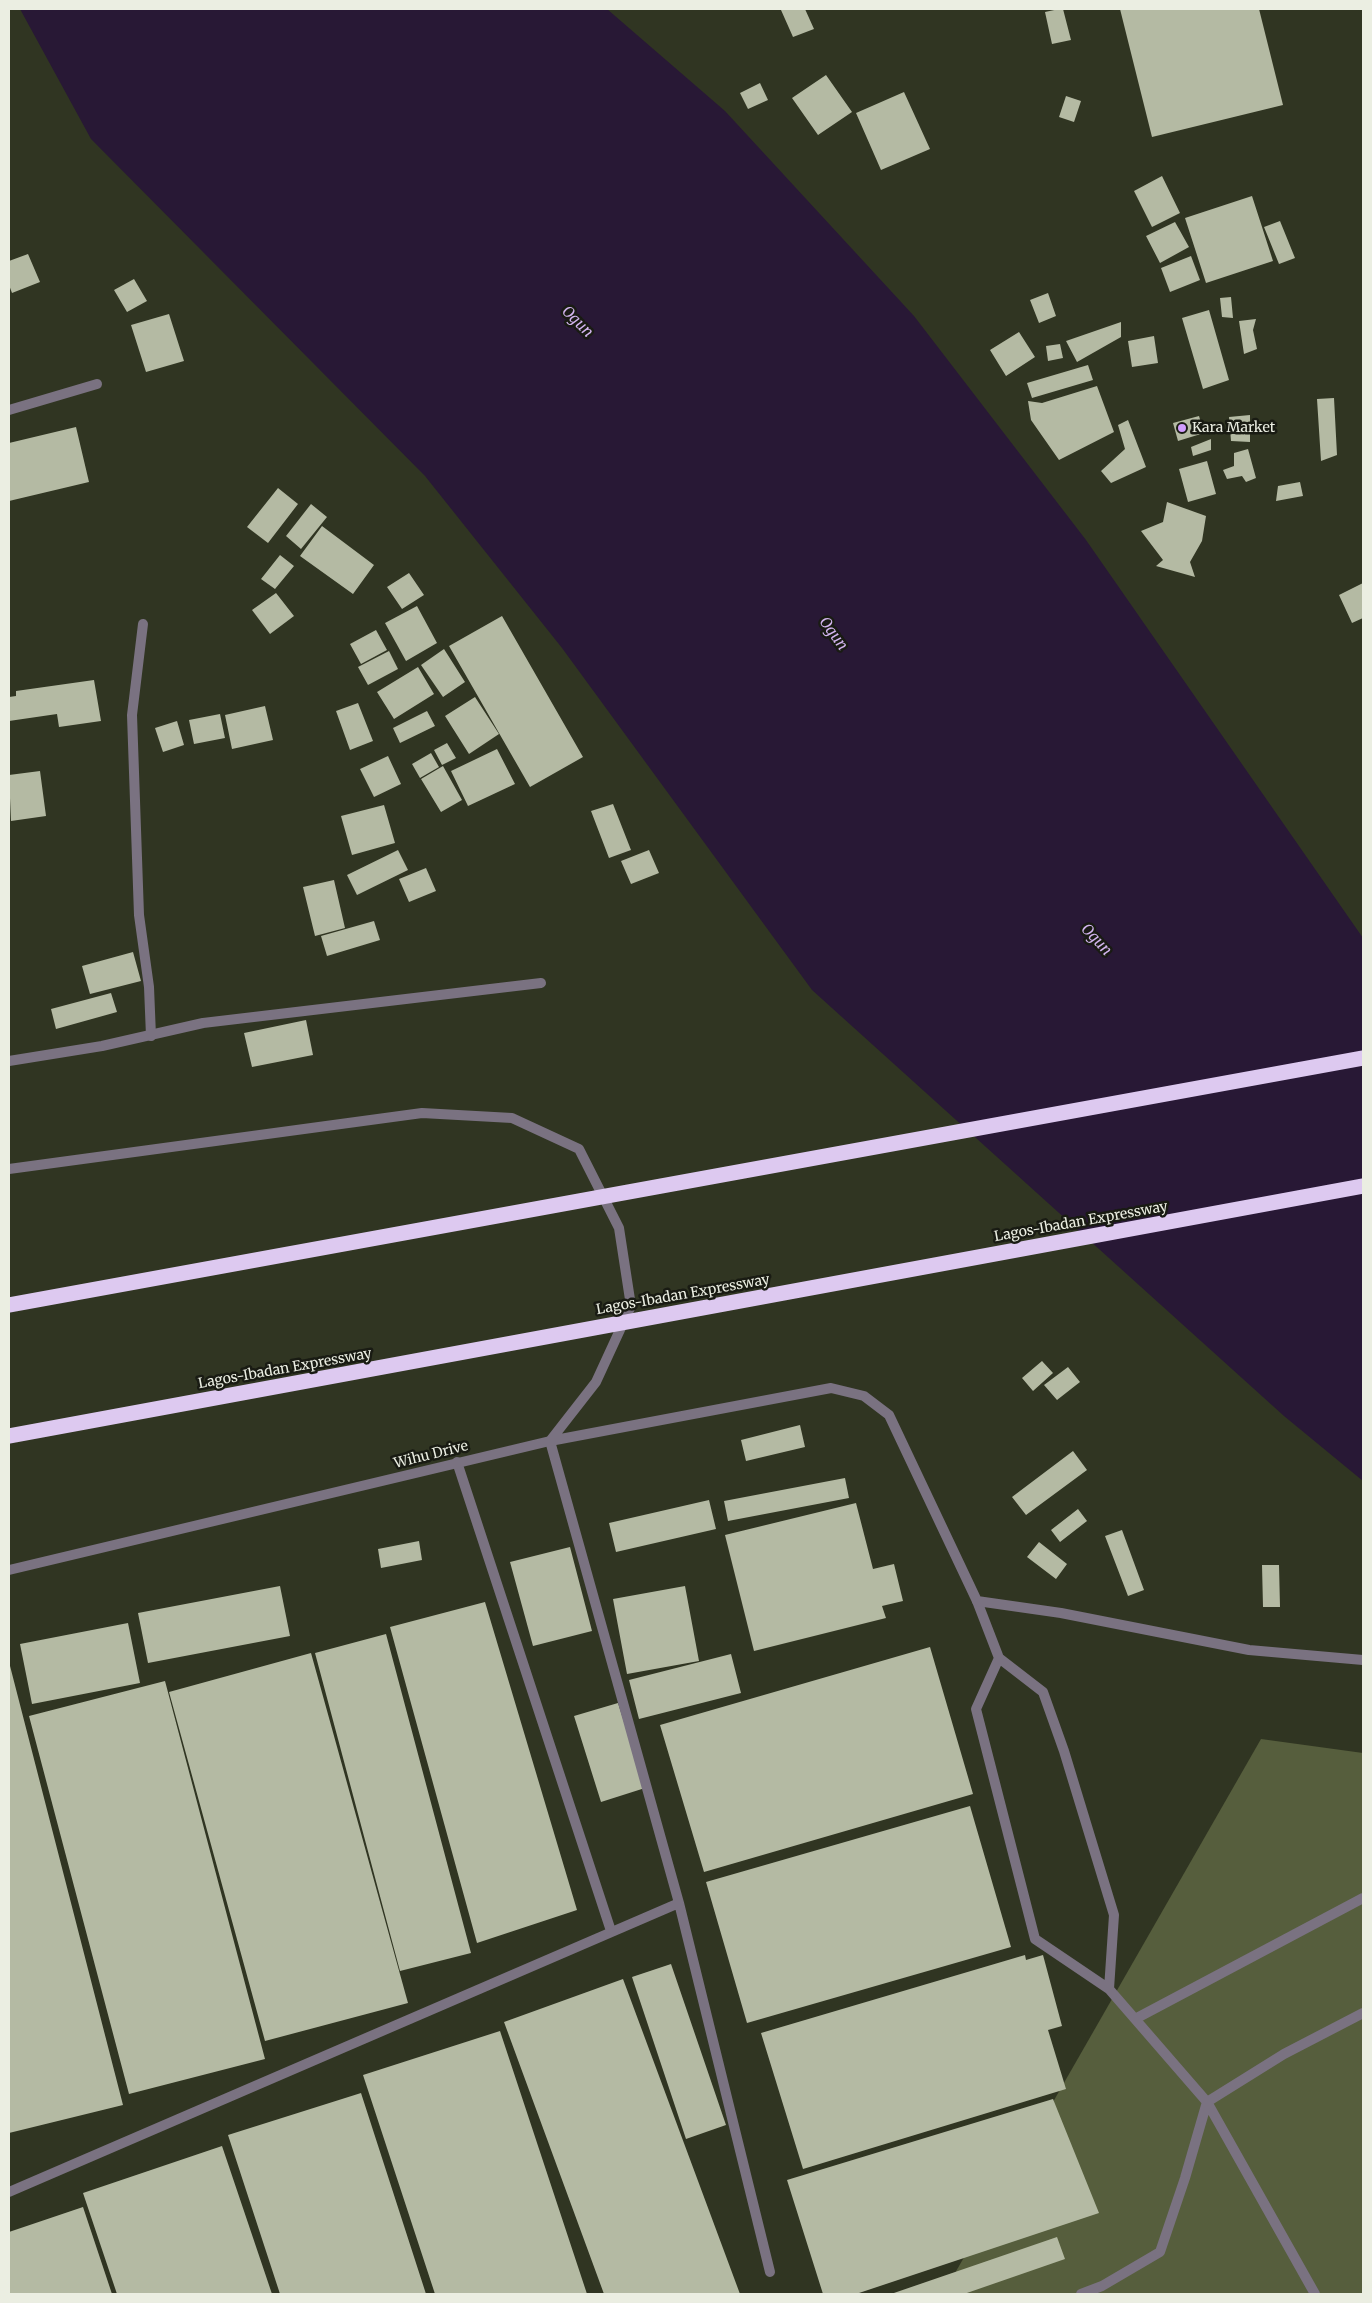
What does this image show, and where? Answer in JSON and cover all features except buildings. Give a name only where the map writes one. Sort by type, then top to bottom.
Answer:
[{"type":"highway","points":[[9,1305],[1363,1058]]},
{"type":"highway","name":"Lagos-Ibadan Expressway","points":[[9,1436],[1363,1186]]},
{"type":"street","points":[[9,410],[97,384]]},
{"type":"street","points":[[144,624],[132,715],[139,915],[149,987],[151,1036]]},
{"type":"street","points":[[9,1061],[151,1036],[203,1023],[541,983]]},
{"type":"street","points":[[9,1169],[422,1112],[512,1118],[579,1149],[619,1228],[631,1306],[596,1382],[550,1441],[679,1903],[770,2272]]},
{"type":"street","name":"Wihu Drive","points":[[9,1570],[550,1441],[831,1388],[864,1396],[889,1415],[977,1601]]},
{"type":"street","points":[[458,1462],[611,1931]]},
{"type":"street","points":[[1108,1990],[1114,1914],[1064,1751],[1043,1692],[999,1658],[977,1601],[1061,1613],[1249,1650],[1363,1660]]},
{"type":"street","points":[[999,1658],[976,1709],[1035,1939],[1108,1990],[1207,2102],[1315,2294]]},
{"type":"street","points":[[1135,2019],[1363,1898]]},
{"type":"street","points":[[9,2192],[679,1903]]},
{"type":"street","points":[[1081,2294],[1102,2286],[1160,2252],[1185,2178],[1207,2102],[1284,2054],[1363,2012]]},
{"type":"green space","points":[[1261,1739],[1363,1753],[1363,2294],[943,2294]]},
{"type":"water","name":"Ogun","points":[[20,9],[607,9],[725,111],[914,316],[1086,540],[1363,938],[1363,1481],[1284,1416],[812,990],[562,648],[425,476],[91,139]]},
{"type":"place","name":"Kara Market","points":[[1182,428]]}]
